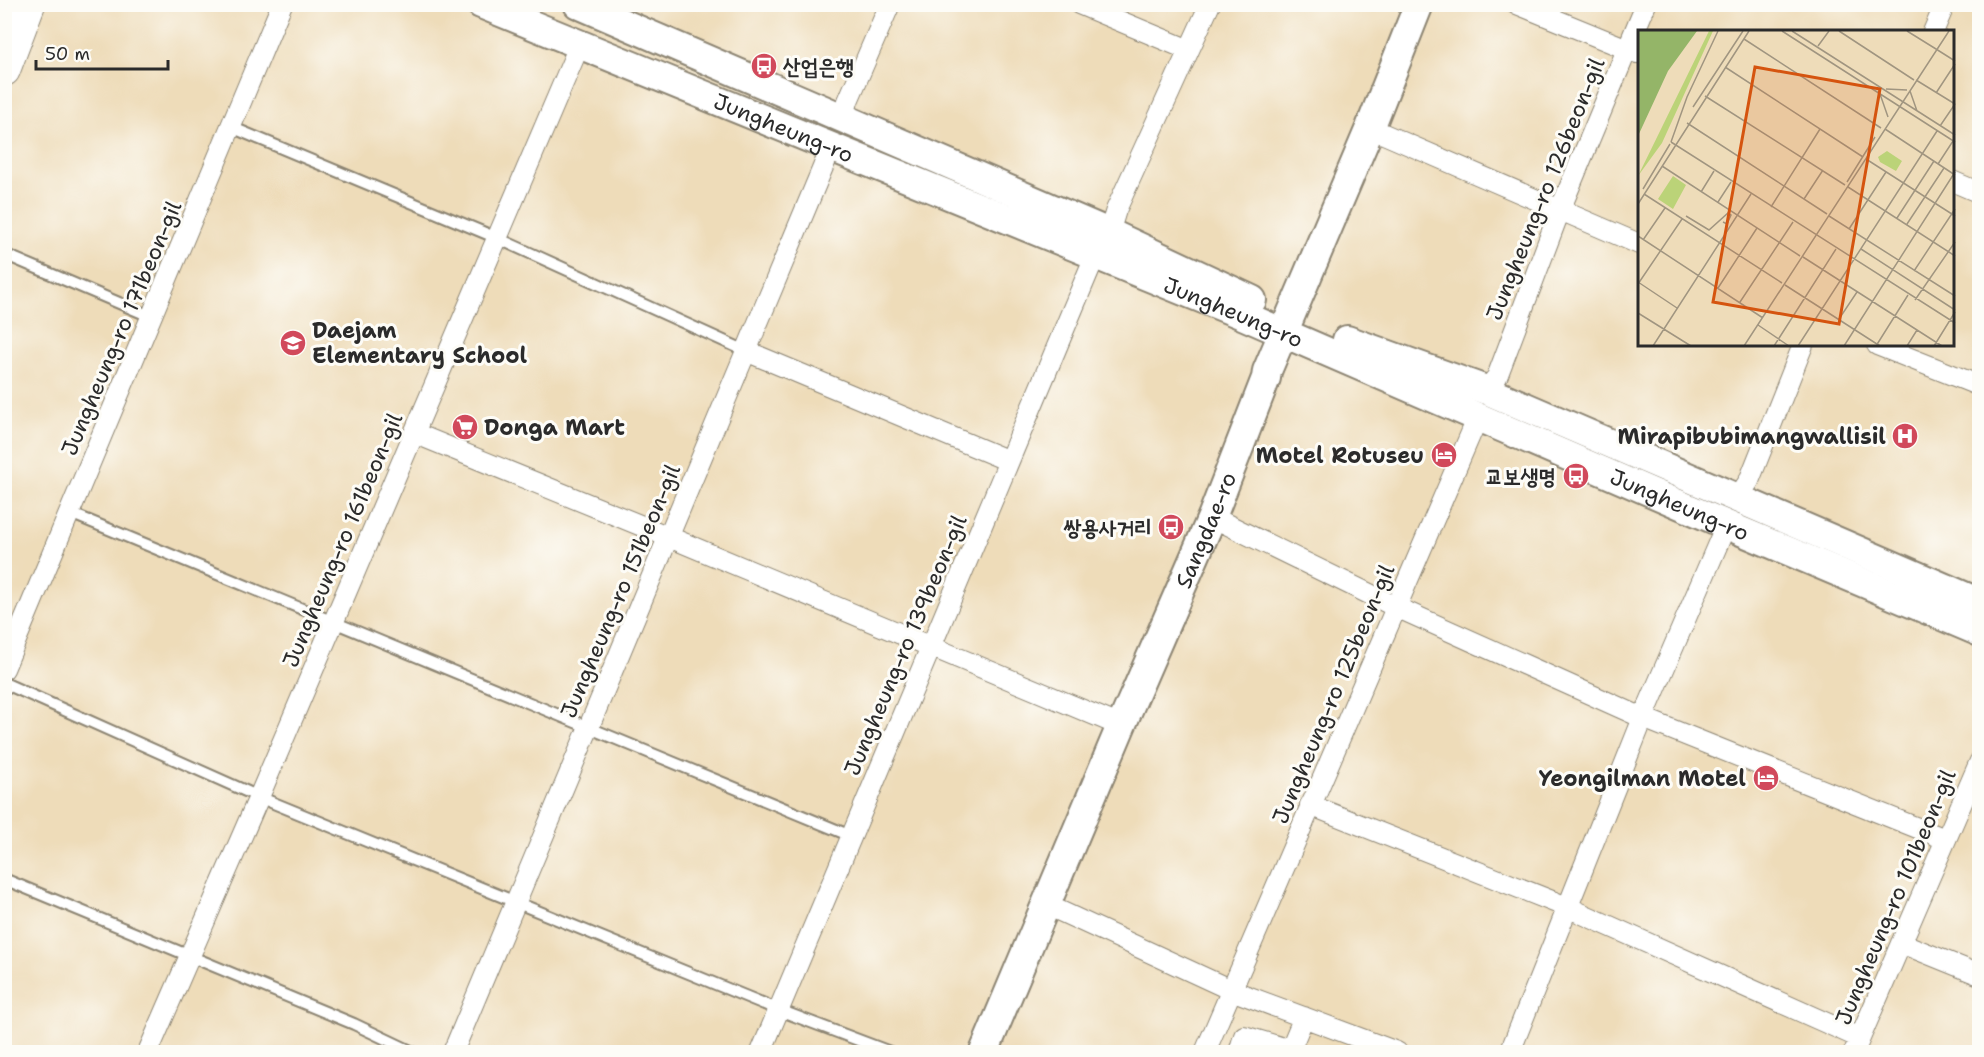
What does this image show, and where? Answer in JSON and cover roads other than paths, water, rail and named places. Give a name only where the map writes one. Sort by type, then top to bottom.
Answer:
[{"type":"main road","points":[[4,70],[29,4]]},
{"type":"main road","name":"Jungheung-ro","points":[[481,4],[831,148],[1249,299],[1287,324],[1314,324],[1482,403],[1725,525],[1980,632]]},
{"type":"main road","name":"Sangdae-ro","points":[[984,1053],[1121,726],[1212,517],[1287,324],[1370,128],[1419,4]]},
{"type":"main road","name":"Jungheung-ro","points":[[589,6],[844,117],[1102,244]]},
{"type":"main road","name":"Jungheung-ro","points":[[1482,403],[1738,497],[1980,603]]},
{"type":"street","name":"Jungheung-ro 171beon-gil","points":[[4,669],[282,4]]},
{"type":"street","points":[[844,117],[848,101],[890,4]]},
{"type":"street","points":[[1079,4],[1189,50]]},
{"type":"street","name":"Jungheung-ro 139beon-gil","points":[[761,1053],[1116,210],[1210,4]]},
{"type":"street","points":[[1517,4],[1633,51]]},
{"type":"street","name":"Jungheung-ro 126beon-gil","points":[[1639,30],[1646,4]]},
{"type":"street","points":[[1934,30],[1943,5]]},
{"type":"street","name":"Jungheung-ro 126beon-gil","points":[[1482,403],[1497,377],[1560,210],[1633,51],[1638,33]]},
{"type":"street","name":"Jungheung-ro 161beon-gil","points":[[147,1053],[259,798],[579,46]]},
{"type":"street","points":[[1370,128],[1638,244]]},
{"type":"street","name":"Jungheung-ro 151beon-gil","points":[[453,1053],[831,148]]},
{"type":"street","points":[[1954,181],[1980,193]]},
{"type":"street","points":[[1738,497],[1749,480],[1803,346]]},
{"type":"street","points":[[1880,346],[1980,386]]},
{"type":"street","points":[[746,351],[1009,461]]},
{"type":"street","name":"Jungheung-ro 125beon-gil","points":[[1205,1053],[1482,403]]},
{"type":"street","points":[[414,433],[1121,726]]},
{"type":"street","points":[[1212,517],[1396,607],[1643,718],[1945,839]]},
{"type":"street","points":[[1510,1053],[1643,718],[1725,525]]},
{"type":"street","name":"Jungheung-ro 101beon-gil","points":[[1857,1045],[1980,761]]},
{"type":"street","points":[[1310,805],[1568,907],[1857,1045]]},
{"type":"street","points":[[1047,906],[1231,990],[1397,1053]]},
{"type":"street","points":[[1901,943],[1980,975]]},
{"type":"street","points":[[1239,1053],[1244,1036],[1294,1051],[1304,1017]]},
{"type":"lane","points":[[231,127],[497,238],[746,351]]},
{"type":"lane","points":[[4,254],[152,317]]},
{"type":"lane","points":[[70,513],[851,836]]},
{"type":"lane","points":[[4,683],[259,798],[778,1010],[890,1053]]},
{"type":"lane","points":[[4,879],[354,1024],[412,1053]]},
{"type":"place","name":"산업은행","points":[[764,66]]},
{"type":"place","name":"Daejam Elementary School","points":[[293,343]]},
{"type":"place","name":"Donga Mart","points":[[465,427]]},
{"type":"place","name":"Mirapibubimangwallisil","points":[[1905,436]]},
{"type":"place","name":"Motel Rotuseu","points":[[1444,455]]},
{"type":"place","name":"교보생명","points":[[1576,476]]},
{"type":"place","name":"쌍용사거리","points":[[1171,527]]},
{"type":"place","name":"Yeongilman Motel","points":[[1766,778]]}]
